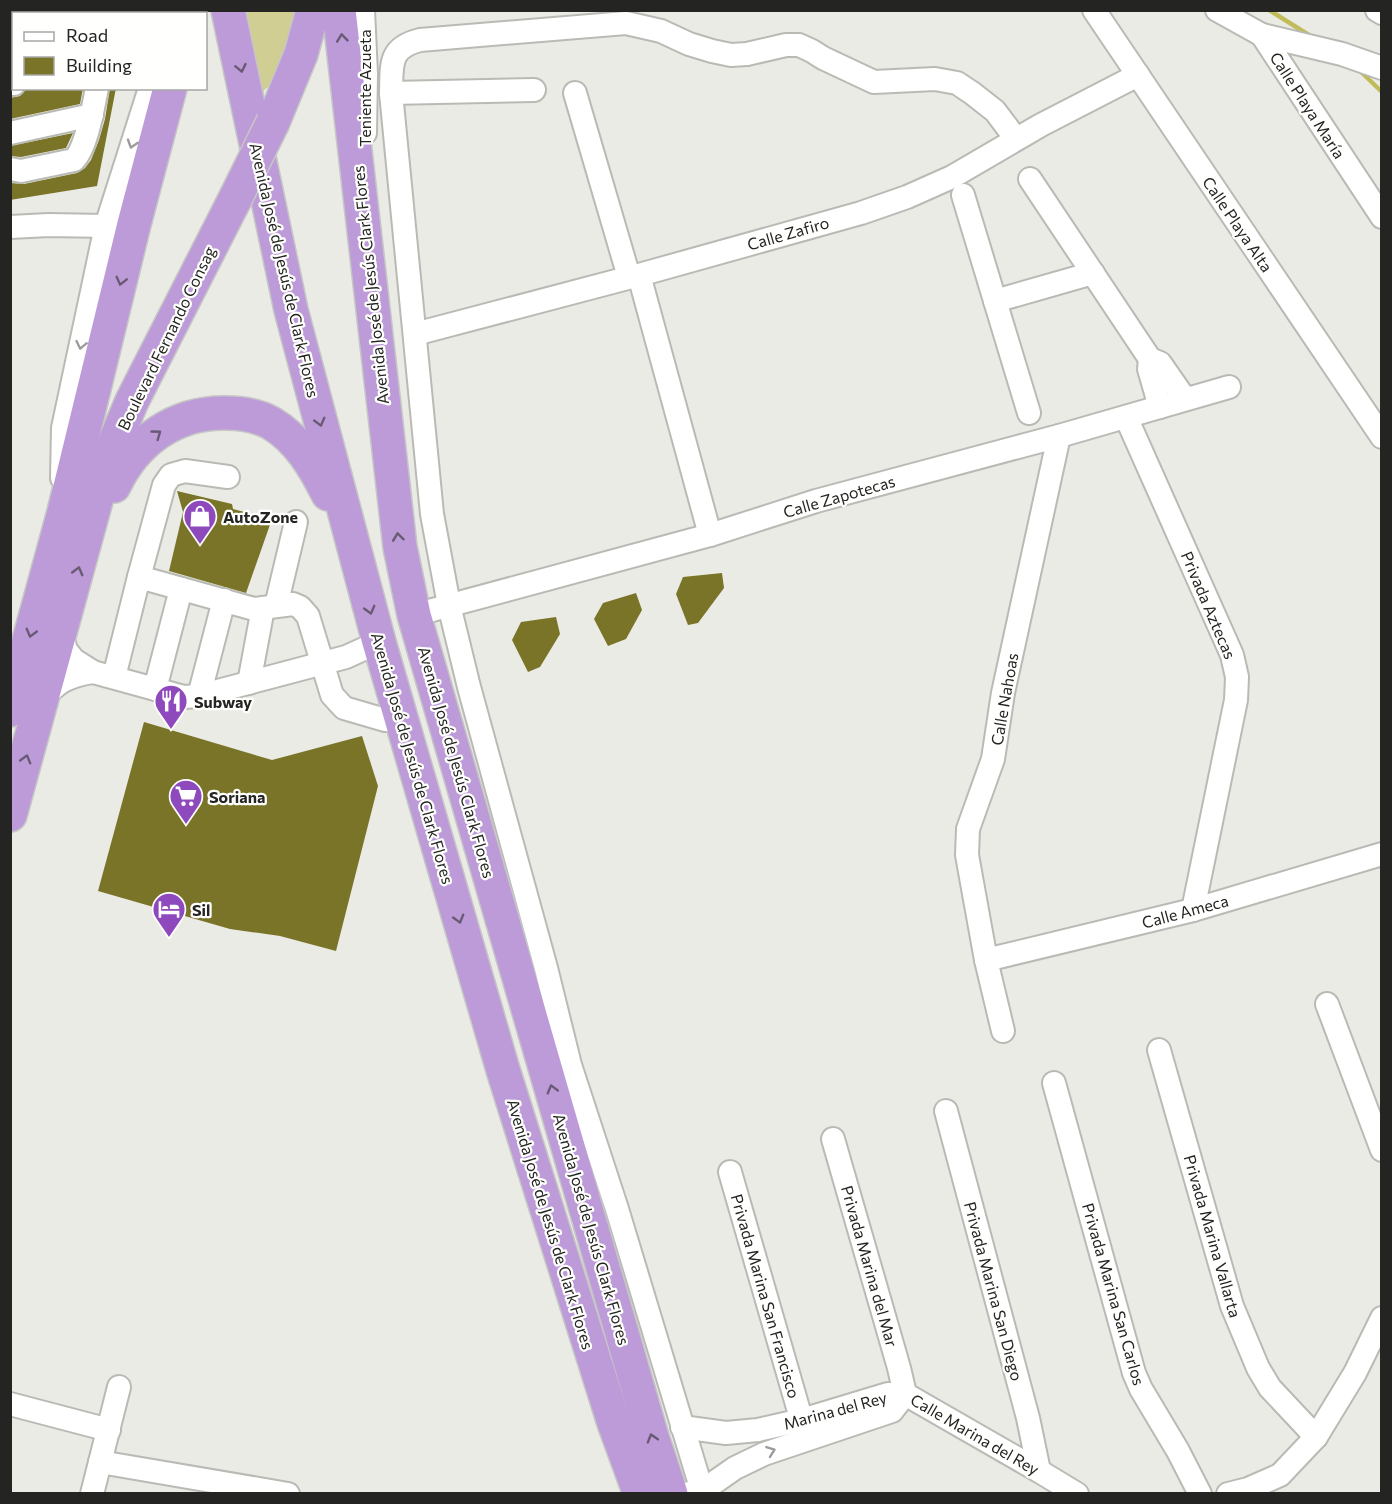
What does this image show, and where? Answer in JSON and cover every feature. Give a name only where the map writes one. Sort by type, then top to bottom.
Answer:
[{"type":"highway","name":"Avenida José de Jesús de Clark Flores","points":[[228,10],[291,310],[381,651],[503,1070],[614,1423],[640,1494]]},
{"type":"highway","name":"Boulevard Fernando Consag","points":[[12,806],[26,708],[76,522],[110,458],[132,401],[273,122],[301,54],[313,10]]},
{"type":"highway","name":"Avenida José de Jesús Clark Flores","points":[[339,10],[400,547],[414,615],[652,1437],[691,1493]]},
{"type":"highway","name":"Boulevard Fernando Consag","points":[[26,708],[61,634],[76,522],[134,224],[169,90]]},
{"type":"highway","points":[[76,522],[131,456],[152,437],[171,425],[193,417],[234,413],[260,418],[271,423],[297,444],[316,472],[352,541]]},
{"type":"highway","points":[[381,651],[393,641],[406,649],[444,720]]},
{"type":"street","name":"Teniente Azueta","points":[[361,201],[366,110],[363,10]]},
{"type":"street","name":"Calle Playa Alta","points":[[1094,10],[1382,437]]},
{"type":"street","name":"Calle Playa María","points":[[1217,10],[1262,35],[1382,217]]},
{"type":"street","points":[[1377,10],[1382,13]]},
{"type":"street","points":[[691,1493],[682,1427],[570,1065],[449,605],[432,514],[391,93],[392,64],[395,55],[409,43],[420,40],[626,24],[661,31],[689,44],[731,55],[747,54],[786,45],[799,45],[874,82],[935,79],[957,83],[995,111],[1017,139]]},
{"type":"street","points":[[1262,35],[1342,54],[1382,68]]},
{"type":"street","name":"Calle Zafiro","points":[[415,334],[861,213],[907,197],[952,177],[1041,125],[1138,75]]},
{"type":"street","points":[[10,169],[21,171],[74,160],[81,149],[92,115],[97,90]]},
{"type":"street","points":[[76,522],[61,470],[63,428],[106,226],[149,90]]},
{"type":"street","points":[[391,93],[534,90]]},
{"type":"street","points":[[575,93],[634,276],[710,535]]},
{"type":"street","points":[[10,133],[92,115]]},
{"type":"street","points":[[1030,179],[1150,359],[1160,363],[1185,399]]},
{"type":"street","points":[[963,195],[1029,413]]},
{"type":"street","points":[[10,227],[106,226]]},
{"type":"street","points":[[995,301],[1093,273]]},
{"type":"street","points":[[1150,359],[1149,369],[1160,407]]},
{"type":"street","name":"Calle Zapotecas","points":[[414,615],[710,535],[816,501],[1059,436],[1229,387]]},
{"type":"street","name":"Privada Aztecas","points":[[1126,417],[1232,654],[1238,677],[1236,700],[1193,910]]},
{"type":"street","name":"Calle Nahoas","points":[[1003,1031],[986,960],[967,855],[968,829],[993,759],[1004,693],[1059,436]]},
{"type":"street","points":[[103,675],[139,577],[164,485],[171,475],[185,471],[228,477]]},
{"type":"street","points":[[249,683],[269,607],[296,522]]},
{"type":"street","points":[[139,577],[254,609],[293,604],[300,607],[308,616],[332,695],[344,708],[385,720],[401,720]]},
{"type":"street","points":[[155,689],[181,589]]},
{"type":"street","points":[[199,696],[224,600]]},
{"type":"street","points":[[61,634],[66,650],[74,660],[103,675],[184,697],[199,696],[346,657],[381,651]]},
{"type":"street","points":[[26,708],[68,677],[77,674],[103,675]]},
{"type":"street","name":"Calle Ameca","points":[[986,960],[1193,910],[1382,854]]},
{"type":"street","points":[[1327,1004],[1382,1150]]},
{"type":"street","name":"Privada Marina Vallarta","points":[[1159,1050],[1232,1306],[1258,1368],[1270,1388],[1316,1437]]},
{"type":"street","name":"Privada Marina San Carlos","points":[[1054,1083],[1134,1373],[1200,1494]]},
{"type":"street","name":"Privada Marina San Diego","points":[[946,1112],[1028,1418],[1039,1471]]},
{"type":"street","name":"Privada Marina del Mar","points":[[833,1139],[905,1394]]},
{"type":"street","name":"Privada Marina San Francisco","points":[[730,1172],[805,1429]]},
{"type":"street","points":[[595,1238],[638,1281]]},
{"type":"street","points":[[1228,1494],[1248,1489],[1280,1475],[1316,1437],[1355,1373],[1382,1318]]},
{"type":"street","points":[[92,1494],[119,1387]]},
{"type":"street","name":"Marina del Rey","points":[[691,1493],[805,1429],[888,1394],[905,1394]]},
{"type":"street","name":"Calle Marina del Rey","points":[[905,1394],[1077,1494]]},
{"type":"street","points":[[10,1404],[109,1430]]},
{"type":"street","points":[[614,1423],[651,1489],[663,1494]]},
{"type":"street","name":"Marina del Rey","points":[[682,1427],[726,1433],[805,1429]]},
{"type":"street","points":[[726,1433],[735,1468]]},
{"type":"street","points":[[100,1462],[288,1494]]},
{"type":"shaded area","points":[[238,11],[299,11],[275,84],[265,89],[255,107]]},
{"type":"building","points":[[24,90],[83,90],[80,104],[10,119],[10,98],[20,96]]},
{"type":"building","points":[[110,90],[116,90],[97,186],[10,200],[10,183],[24,184],[77,173],[85,168],[91,160],[105,119]]},
{"type":"building","points":[[73,133],[66,148],[21,157],[10,156],[10,146]]},
{"type":"building","points":[[177,491],[232,504],[233,509],[272,519],[246,593],[169,571],[183,512]]},
{"type":"building","points":[[722,573],[724,588],[698,623],[688,625],[676,594],[683,577]]},
{"type":"building","points":[[636,593],[642,610],[626,639],[608,646],[594,619],[603,603]]},
{"type":"building","points":[[556,617],[560,634],[540,667],[528,672],[512,640],[521,622]]},
{"type":"building","points":[[144,722],[272,760],[362,736],[378,786],[336,951],[280,936],[230,929],[98,891]]},
{"type":"waterway","points":[[1269,10],[1312,37]]},
{"type":"waterway","points":[[1358,69],[1382,92]]},
{"type":"place","name":"AutoZone","points":[[200,545]]},
{"type":"place","name":"Subway","points":[[171,730]]},
{"type":"place","name":"Soriana","points":[[186,825]]},
{"type":"place","name":"Sil","points":[[169,938]]}]
